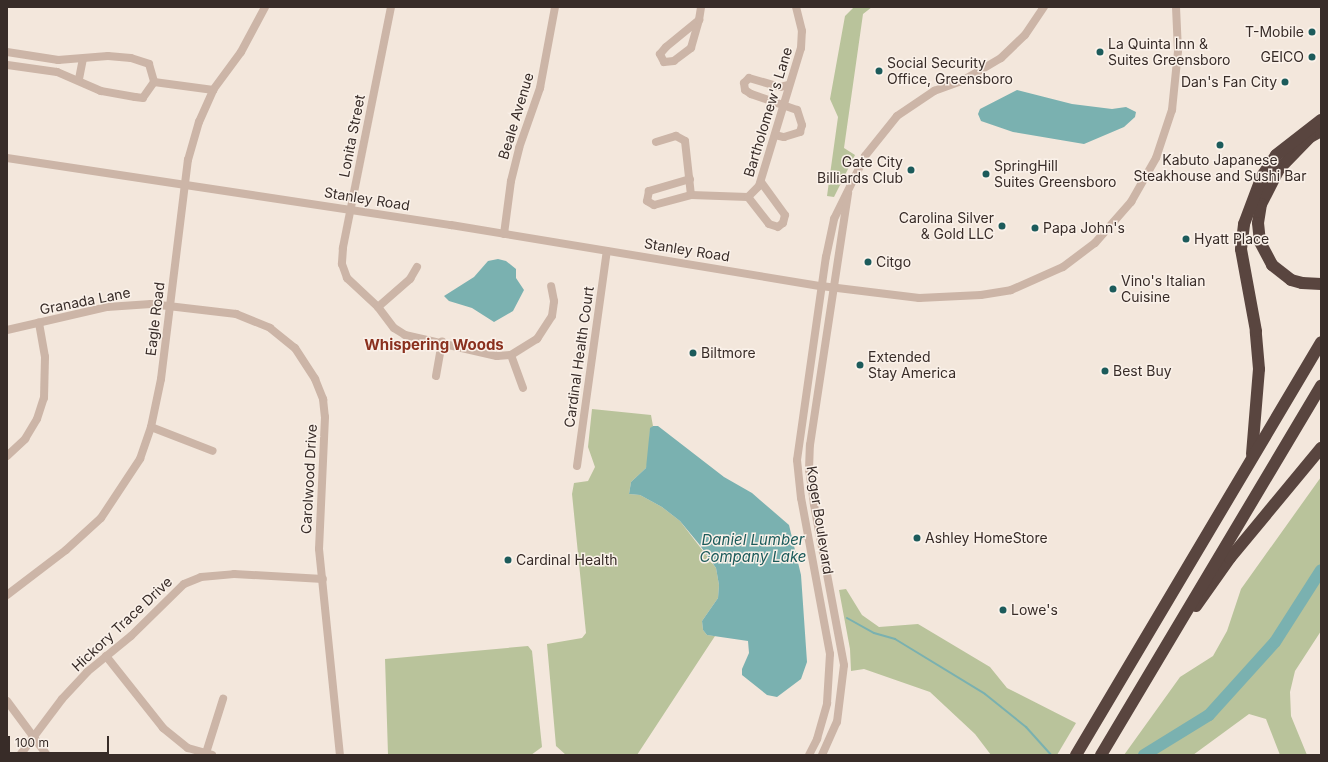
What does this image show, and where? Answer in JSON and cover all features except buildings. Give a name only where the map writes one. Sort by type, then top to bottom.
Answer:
[{"type":"highway","points":[[1252,456],[1259,369],[1256,331],[1241,249],[1244,224],[1250,201],[1262,176],[1276,155],[1321,120]]},
{"type":"highway","points":[[1321,131],[1310,137],[1279,168],[1261,204],[1258,223],[1260,242],[1272,265],[1291,280],[1302,284],[1321,284]]},
{"type":"highway","points":[[1076,755],[1321,342]]},
{"type":"highway","points":[[1101,755],[1321,386]]},
{"type":"highway","points":[[1148,674],[1230,558],[1321,448]]},
{"type":"street","name":"Eagle Road","points":[[7,595],[66,550],[101,518],[140,459],[151,427],[161,379],[188,160],[199,122],[212,90],[241,52],[265,7]]},
{"type":"street","name":"Lonita Street","points":[[391,7],[343,248],[342,264],[347,278],[378,307],[394,328],[406,335],[442,342],[483,355],[511,355],[527,348],[547,326],[554,300],[551,286]]},
{"type":"street","name":"Beale Avenue","points":[[504,234],[511,181],[543,74],[555,7]]},
{"type":"street","points":[[699,20],[666,47],[660,54],[664,62],[674,61],[691,48],[699,20],[701,7]]},
{"type":"street","name":"Bartholomew's Lane","points":[[690,179],[649,191],[647,201],[654,205],[691,195],[748,197],[761,182],[803,38],[796,7]]},
{"type":"street","points":[[848,193],[865,156],[897,116],[934,91],[962,81],[1001,58],[1025,35],[1044,7]]},
{"type":"street","name":"Stanley Road","points":[[7,158],[504,234],[821,286],[919,298],[981,295],[1012,290],[1032,282],[1063,266],[1095,243],[1131,202],[1147,176],[1166,132],[1176,80],[1178,51],[1176,7]]},
{"type":"street","points":[[7,52],[58,60],[108,56],[140,61],[150,66],[154,82],[143,98],[110,94],[57,72],[7,65]]},
{"type":"street","points":[[79,80],[83,59]]},
{"type":"street","points":[[775,135],[784,137],[793,136],[800,132],[802,125],[797,110],[751,94],[745,90],[744,83],[749,78],[780,86],[789,85]]},
{"type":"street","points":[[154,82],[212,90]]},
{"type":"street","points":[[656,142],[676,136],[685,141],[691,195]]},
{"type":"street","points":[[748,197],[769,224],[778,227],[786,220],[785,215],[761,182]]},
{"type":"street","name":"Koger Boulevard","points":[[809,755],[825,711],[830,654],[802,505],[797,460],[821,286],[834,219],[840,204],[848,193]]},
{"type":"street","name":"Koger Boulevard","points":[[822,755],[837,722],[844,665],[809,470],[811,438],[836,287],[848,193]]},
{"type":"street","name":"Cardinal Health Court","points":[[577,466],[607,251]]},
{"type":"street","points":[[378,307],[410,279],[417,267]]},
{"type":"street","name":"Granada Lane","points":[[7,330],[107,307],[138,304],[169,306]]},
{"type":"street","name":"Carolwood Drive","points":[[169,306],[217,310],[257,322],[282,337],[295,348],[308,364],[323,399],[325,416],[319,549],[340,755]]},
{"type":"street","points":[[7,456],[25,439],[37,419],[44,398],[45,357],[39,323]]},
{"type":"street","points":[[436,376],[442,342]]},
{"type":"street","points":[[511,355],[523,388]]},
{"type":"street","points":[[151,427],[213,451]]},
{"type":"street","name":"Hickory Trace Drive","points":[[20,755],[62,699],[106,656],[131,636],[184,584],[200,577],[234,574],[323,579]]},
{"type":"street","points":[[106,656],[163,728],[188,748],[209,754],[223,699]]},
{"type":"street","points":[[7,701],[48,755]]},
{"type":"green space","points":[[854,7],[872,7],[863,14],[844,148],[855,155],[834,197],[827,196],[838,117],[830,99],[845,16]]},
{"type":"green space","points":[[592,409],[651,415],[653,426],[650,429],[649,459],[646,468],[631,482],[629,494],[640,495],[662,507],[680,521],[716,568],[719,585],[718,598],[702,621],[703,630],[707,635],[715,636],[637,755],[566,755],[556,746],[547,644],[582,638],[586,633],[572,494],[574,483],[588,481],[595,467],[588,447]]},
{"type":"green space","points":[[1321,477],[1321,631],[1295,671],[1290,692],[1291,716],[1307,755],[1280,755],[1266,719],[1249,714],[1193,755],[1124,755],[1180,677],[1213,656],[1227,631],[1241,589]]},
{"type":"green space","points":[[846,589],[862,615],[879,627],[918,624],[990,667],[1007,688],[1076,723],[1057,755],[991,755],[975,734],[930,692],[864,669],[851,671],[850,649],[839,590]]},
{"type":"green space","points":[[528,646],[532,651],[542,747],[531,755],[388,755],[385,659]]},
{"type":"water","points":[[1017,90],[1072,104],[1112,109],[1126,107],[1136,112],[1135,117],[1124,127],[1084,144],[1013,132],[981,121],[978,114],[980,109]]},
{"type":"water","points":[[498,259],[506,261],[516,269],[516,278],[524,290],[513,311],[494,322],[472,308],[449,301],[444,296],[474,277],[488,261]]},
{"type":"water","name":"Daniel Lumber Company Lake","points":[[653,426],[658,426],[724,477],[752,493],[789,525],[801,575],[807,662],[801,679],[777,697],[767,695],[742,675],[742,669],[749,653],[748,641],[707,635],[703,630],[702,621],[718,598],[719,585],[716,568],[699,544],[680,521],[662,507],[640,495],[629,494],[631,482],[646,468],[650,428]]},
{"type":"waterway","points":[[1144,755],[1209,715],[1275,642],[1321,570]]},
{"type":"waterway","points":[[847,618],[874,633],[895,639],[985,694],[1026,727],[1051,755]]},
{"type":"place","name":"T-Mobile","points":[[1312,32]]},
{"type":"place","name":"La Quinta Inn & Suites Greensboro","points":[[1100,52]]},
{"type":"place","name":"GEICO","points":[[1312,57]]},
{"type":"place","name":"Social Security Office, Greensboro","points":[[879,71]]},
{"type":"place","name":"Dan's Fan City","points":[[1285,82]]},
{"type":"place","name":"Kabuto Japanese Steakhouse and Sushi Bar","points":[[1220,145]]},
{"type":"place","name":"Gate City Billiards Club","points":[[911,170]]},
{"type":"place","name":"SpringHill Suites Greensboro","points":[[986,174]]},
{"type":"place","name":"Carolina Silver & Gold LLC","points":[[1002,226]]},
{"type":"place","name":"Papa John's","points":[[1035,228]]},
{"type":"place","name":"Hyatt Place","points":[[1186,239]]},
{"type":"place","name":"Citgo","points":[[868,262]]},
{"type":"place","name":"Vino's Italian Cuisine","points":[[1113,289]]},
{"type":"place","name":"Biltmore","points":[[693,353]]},
{"type":"place","name":"Extended Stay America","points":[[860,365]]},
{"type":"place","name":"Best Buy","points":[[1105,371]]},
{"type":"place","name":"Ashley HomeStore","points":[[917,538]]},
{"type":"place","name":"Cardinal Health","points":[[508,560]]},
{"type":"place","name":"Lowe's","points":[[1003,610]]},
{"type":"district","name":"Whispering Woods","points":[[434,345]]}]
